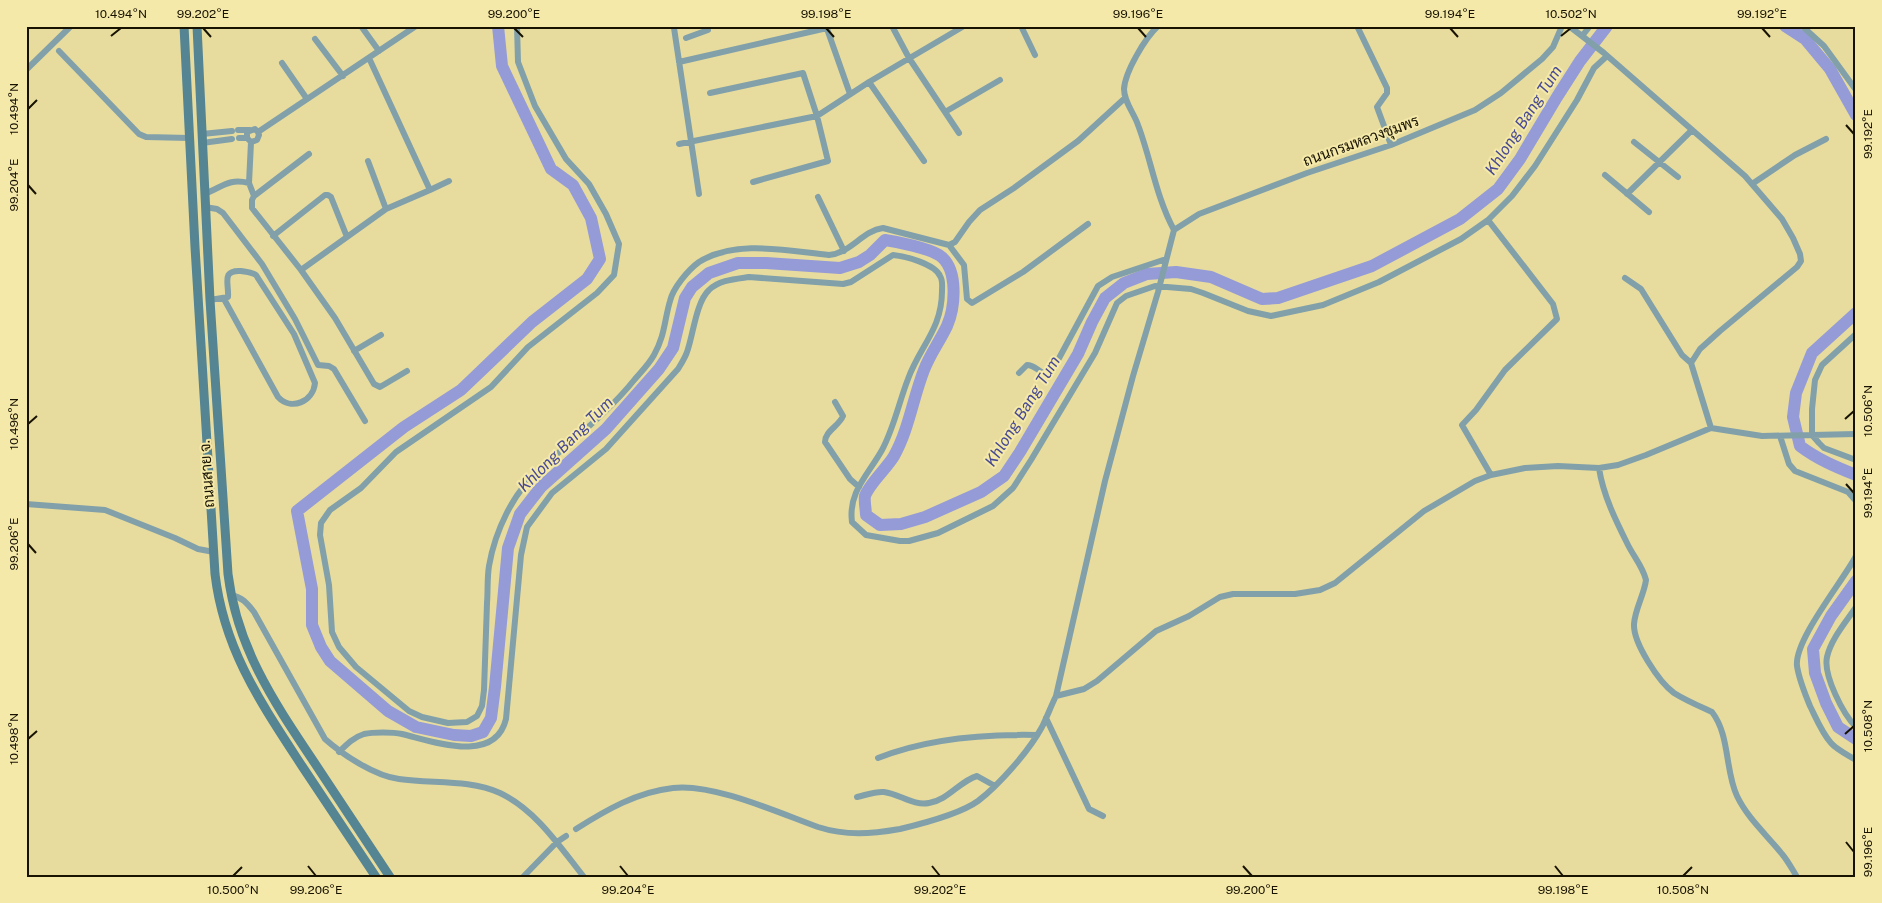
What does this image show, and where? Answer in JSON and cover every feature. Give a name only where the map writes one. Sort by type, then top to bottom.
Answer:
[{"type":"main road","name":"ถนนสาย จ.","points":[[184,26],[189,138],[217,590],[232,644],[261,704],[376,877]]},
{"type":"main road","name":"ถนนสาย จ.","points":[[197,26],[210,300],[228,574],[231,595],[244,640],[271,696],[390,877]]},
{"type":"street","points":[[26,70],[71,26]]},
{"type":"street","points":[[361,26],[379,51]]},
{"type":"street","points":[[517,26],[518,62],[535,106],[566,159],[589,184],[606,214],[619,244],[614,275],[597,293],[528,347],[491,387],[396,452],[361,488],[330,510],[321,523],[320,535],[329,584],[332,632],[339,647],[356,667],[409,711],[422,717],[448,722],[466,722],[477,716],[482,706],[484,690],[489,566],[497,536],[508,511],[527,483],[538,471],[593,424],[622,396],[654,355],[665,332],[670,299],[682,280],[697,264],[711,256],[731,251],[763,248],[829,255],[844,252],[866,235],[876,229],[883,228],[949,245],[964,265],[967,299],[972,303],[1022,272],[1088,224]]},
{"type":"street","points":[[686,38],[708,30],[706,26]]},
{"type":"street","points":[[892,26],[909,58],[959,133]]},
{"type":"street","points":[[679,144],[817,116],[869,82],[964,26]]},
{"type":"street","points":[[1021,26],[1035,55]]},
{"type":"street","points":[[576,829],[610,808],[635,798],[673,788],[707,789],[820,827],[848,834],[874,834],[916,825],[977,802],[1005,777],[1037,735],[1056,696],[1105,481],[1174,230],[1160,197],[1138,123],[1125,98],[1125,81],[1147,38],[1158,26]]},
{"type":"street","points":[[1357,26],[1387,88],[1387,93],[1378,107],[1391,146]]},
{"type":"street","name":"ถนนกรมหลวงชุมพร","points":[[1174,230],[1199,214],[1307,173],[1391,146],[1475,110],[1501,93],[1542,59],[1553,48],[1562,26]]},
{"type":"street","points":[[1569,26],[1605,54],[1752,184],[1782,219],[1800,254],[1801,261],[1797,267],[1700,349],[1691,363]]},
{"type":"street","points":[[1583,37],[1590,26]]},
{"type":"street","points":[[1802,26],[1824,46],[1856,90]]},
{"type":"street","points":[[258,132],[415,27]]},
{"type":"street","points":[[679,62],[827,27],[850,94]]},
{"type":"street","points":[[674,28],[699,194]]},
{"type":"street","points":[[315,39],[343,76]]},
{"type":"street","points":[[59,51],[139,134],[146,137],[189,138]]},
{"type":"street","points":[[340,752],[350,741],[366,733],[393,733],[459,747],[482,744],[494,738],[501,731],[506,719],[521,555],[527,527],[552,493],[606,448],[678,369],[687,354],[699,308],[707,291],[714,286],[733,279],[749,277],[843,284],[851,282],[893,255],[929,266],[940,274],[942,300],[938,320],[909,377],[886,441],[851,504],[852,522],[866,535],[909,541],[938,532],[993,506],[1013,488],[1095,353],[1117,303],[1134,293],[1160,286],[1203,292],[1248,312],[1271,316],[1323,305],[1379,282],[1461,239],[1488,220],[1512,196],[1535,166],[1577,100],[1594,68],[1605,54]]},
{"type":"street","points":[[369,58],[430,190]]},
{"type":"street","points":[[282,63],[307,99]]},
{"type":"street","points":[[710,93],[803,73],[817,116],[828,161],[754,182]]},
{"type":"street","points":[[945,112],[1000,80]]},
{"type":"street","points":[[869,82],[924,161]]},
{"type":"street","points":[[949,245],[955,242],[968,222],[980,210],[1014,188],[1078,141],[1125,98]]},
{"type":"street","points":[[202,138],[235,131],[254,129],[258,132]]},
{"type":"street","points":[[250,130],[247,132],[249,140],[248,183],[254,196]]},
{"type":"street","points":[[1628,194],[1692,130]]},
{"type":"street","points":[[202,138],[249,140],[258,138],[258,132]]},
{"type":"street","points":[[1752,184],[1795,154],[1826,139]]},
{"type":"street","points":[[1634,142],[1678,178]]},
{"type":"street","points":[[309,154],[254,196],[252,208],[301,270],[335,318],[376,385],[380,386],[407,371]]},
{"type":"street","points":[[368,161],[386,209]]},
{"type":"street","points":[[1605,175],[1649,212]]},
{"type":"street","points":[[204,194],[232,181],[237,180],[248,183]]},
{"type":"street","points":[[301,270],[386,209],[448,181]]},
{"type":"street","points":[[274,236],[325,195],[328,195],[331,197],[347,237]]},
{"type":"street","points":[[818,197],[844,252]]},
{"type":"street","points":[[205,208],[217,209],[223,213],[262,264],[295,319],[318,365],[329,366],[334,369],[364,421]]},
{"type":"street","points":[[1488,220],[1553,304],[1557,319],[1505,370],[1476,410],[1462,425],[1491,475]]},
{"type":"street","points":[[1019,373],[1028,365],[1031,365],[1043,374],[1051,373],[1098,286],[1112,277],[1166,261]]},
{"type":"street","points":[[210,300],[228,297],[227,276],[230,272],[252,272],[256,275],[294,334],[315,383],[314,388],[304,401],[297,404],[288,404],[278,397],[224,299]]},
{"type":"street","points":[[1624,278],[1641,289],[1682,355],[1691,363],[1711,428]]},
{"type":"street","points":[[1810,435],[1815,380],[1822,365],[1856,334]]},
{"type":"street","points":[[354,351],[381,336]]},
{"type":"street","points":[[835,402],[843,416],[842,420],[826,435],[825,442],[850,479],[859,487]]},
{"type":"street","points":[[1056,696],[1084,689],[1097,681],[1156,631],[1189,616],[1220,597],[1233,594],[1295,594],[1320,590],[1335,583],[1424,511],[1475,481],[1491,475],[1525,468],[1549,466],[1599,468],[1632,461],[1711,428],[1762,436],[1856,434]]},
{"type":"street","points":[[1810,435],[1824,448],[1856,460]]},
{"type":"street","points":[[1782,436],[1789,464],[1795,471],[1848,492],[1856,500]]},
{"type":"street","points":[[1599,468],[1606,498],[1646,580],[1634,626],[1635,638],[1666,686],[1674,693],[1712,712],[1722,733],[1737,796],[1746,812],[1783,855],[1797,877]]},
{"type":"street","points":[[26,504],[105,510],[198,549],[214,552]]},
{"type":"street","points":[[1856,556],[1849,570],[1819,613],[1801,647],[1797,665],[1806,697],[1817,722],[1831,744],[1856,760]]},
{"type":"street","points":[[231,595],[238,596],[246,601],[254,612],[325,739],[340,752],[386,776],[397,779],[464,783],[500,794],[532,815],[557,842],[584,877]]},
{"type":"street","points":[[1856,607],[1833,643],[1826,662],[1834,692],[1845,713],[1856,727]]},
{"type":"street","points":[[1046,718],[1089,809],[1103,816]]},
{"type":"street","points":[[878,758],[900,750],[974,736],[1037,735]]},
{"type":"street","points":[[857,797],[882,791],[917,803],[930,803],[951,793],[970,778],[977,776],[995,786]]},
{"type":"street","points":[[523,877],[557,842],[566,836]]},
{"type":"waterway","name":"Khlong Bang Tum","points":[[498,26],[502,66],[551,169],[573,185],[591,218],[600,259],[587,279],[532,322],[461,390],[404,427],[297,511],[312,589],[312,625],[321,647],[330,661],[388,711],[416,727],[454,735],[471,736],[483,732],[491,718],[508,548],[520,514],[541,487],[606,429],[659,369],[673,348],[685,298],[692,287],[709,273],[738,263],[840,268],[859,262],[870,255],[885,240],[927,250],[939,255],[945,261],[950,269],[954,289],[950,318],[924,370],[899,446],[891,461],[870,486],[865,496],[866,515],[880,525],[901,524],[925,517],[981,492],[1004,476],[1078,354],[1105,298],[1124,283],[1147,274],[1176,272],[1211,277],[1262,299],[1278,298],[1372,266],[1460,219],[1498,189],[1520,159],[1580,61],[1607,26]]},
{"type":"waterway","name":"Khlong Bang Tum","points":[[1785,26],[1805,39],[1830,69],[1856,115]]},
{"type":"waterway","name":"Khlong Bang Tum","points":[[1856,313],[1812,353],[1796,393],[1793,417],[1800,446],[1820,459],[1856,475]]},
{"type":"waterway","name":"Khlong Bang Tum","points":[[1856,581],[1831,616],[1813,649],[1815,673],[1826,703],[1838,727],[1856,739]]}]
